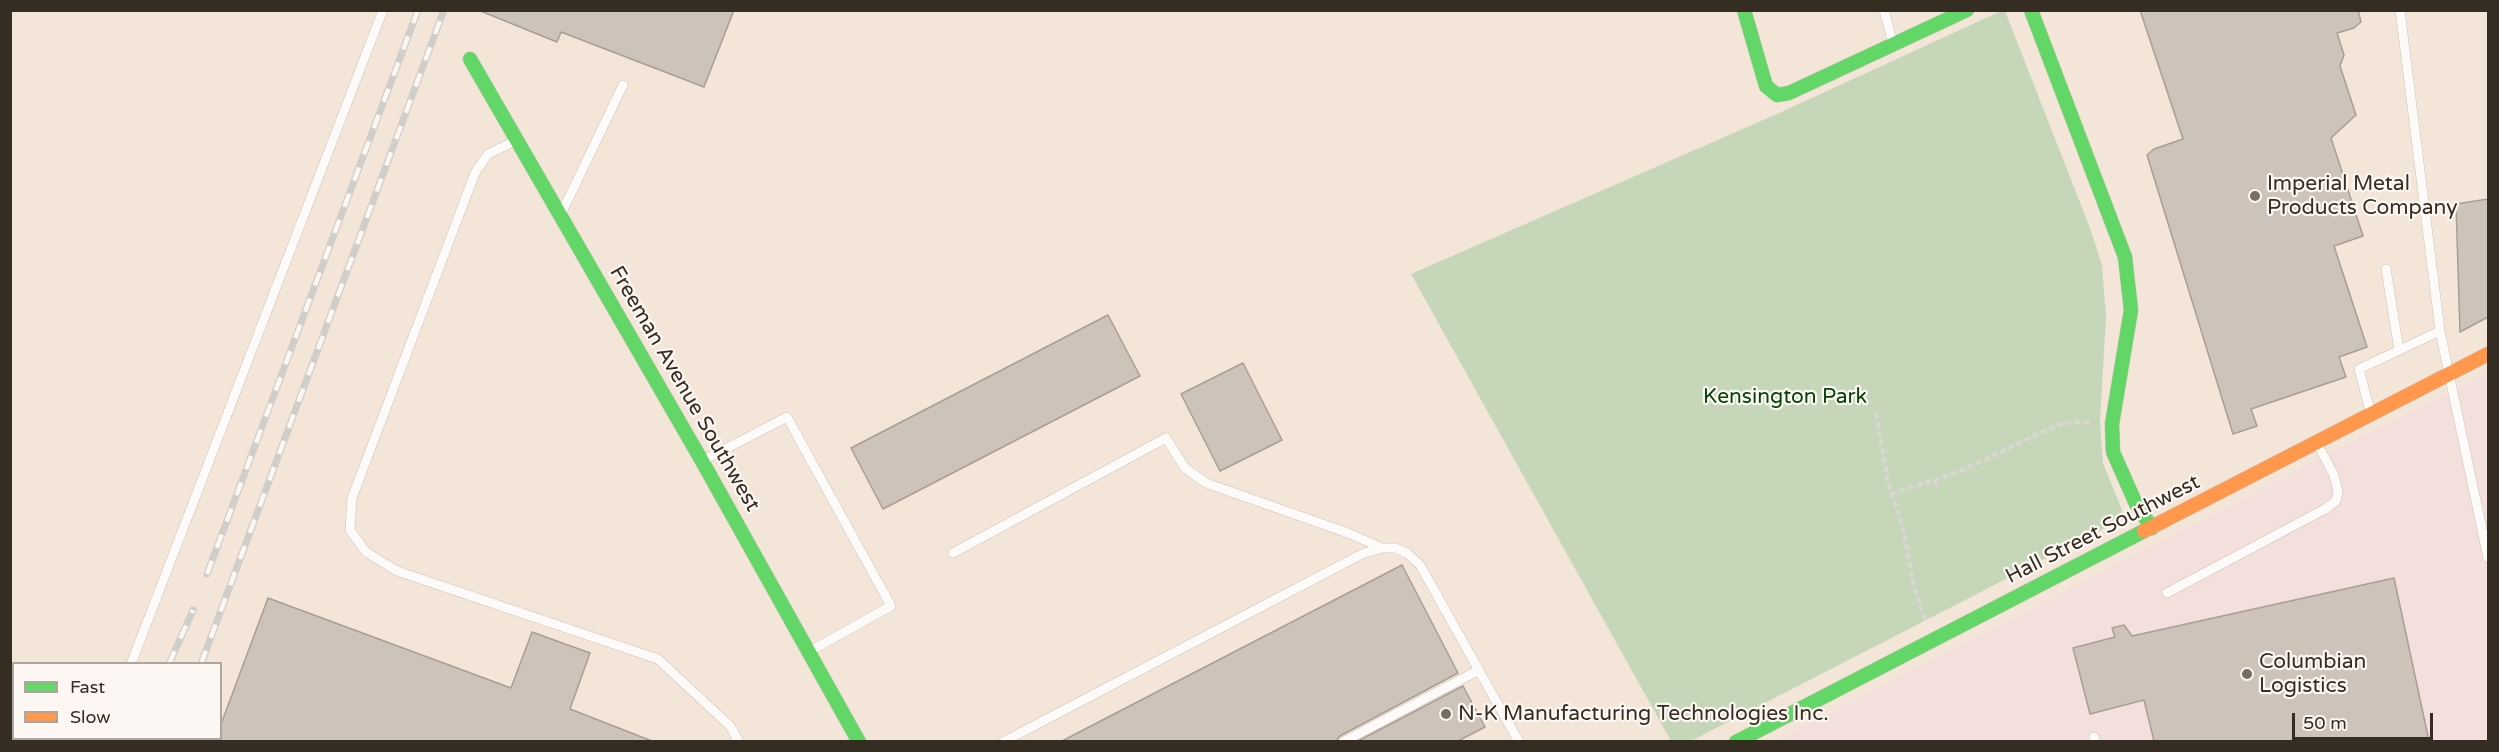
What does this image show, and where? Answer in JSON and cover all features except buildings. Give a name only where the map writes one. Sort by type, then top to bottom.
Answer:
[{"type":"street","points":[[1744,10],[1766,86],[1777,95],[1789,93],[1967,10]]},
{"type":"street","points":[[2031,10],[2125,257],[2132,310],[2112,424],[2113,452],[2136,504],[2152,528]]},
{"type":"street","name":"Freeman Avenue Southwest","points":[[470,59],[702,461],[859,741]]},
{"type":"street","name":"Hall Street Southwest","points":[[1736,741],[1763,735],[2152,528],[2488,354]]},
{"type":"lane","points":[[131,662],[383,10]]},
{"type":"lane","points":[[1884,10],[1893,45]]},
{"type":"lane","points":[[2400,10],[2440,331],[2488,558]]},
{"type":"lane","points":[[561,214],[623,85]]},
{"type":"lane","points":[[517,140],[488,154],[475,173],[351,498],[350,531],[366,552],[397,571],[658,660],[730,726],[739,741]]},
{"type":"lane","points":[[2386,269],[2399,350]]},
{"type":"lane","points":[[2371,415],[2359,369],[2440,331]]},
{"type":"lane","points":[[702,461],[787,417],[891,606],[809,652]]},
{"type":"lane","points":[[953,554],[1166,438],[1185,468],[1206,483],[1348,533],[1382,548]]},
{"type":"lane","points":[[2167,593],[2336,501],[2338,492],[2334,476],[2317,443]]},
{"type":"lane","points":[[1003,741],[1362,554],[1382,548],[1395,548],[1407,553],[1420,565],[1519,741]]},
{"type":"lane","points":[[1343,741],[1479,670]]},
{"type":"path","points":[[1876,413],[1880,445],[1891,494],[1903,528],[1914,587],[1928,624]]},
{"type":"path","points":[[1891,494],[1961,471],[2057,425],[2091,422]]},
{"type":"path","points":[[1935,480],[1938,490]]},
{"type":"shaded area","points":[[2488,372],[2488,741],[1776,741]]},
{"type":"green space","name":"Kensington Park","points":[[2005,11],[2090,228],[2102,265],[2106,316],[2100,422],[2103,463],[2122,511],[2120,518],[2113,524],[1691,741],[1671,741],[1411,274],[1777,114]]},
{"type":"railway","points":[[207,574],[418,10]]},
{"type":"railway","points":[[202,662],[444,10]]},
{"type":"railway","points":[[170,662],[193,610]]},
{"type":"traffic: fast","points":[[1744,10],[1766,86],[1777,95],[1789,93],[1967,10]]},
{"type":"traffic: fast","points":[[2031,10],[2125,257],[2131,310],[2112,424],[2113,452],[2136,504],[2152,528]]},
{"type":"traffic: fast","points":[[470,59],[702,461],[859,742]]},
{"type":"traffic: fast","points":[[1736,742],[2144,531]]},
{"type":"traffic: slow","points":[[2144,531],[2488,354]]},
{"type":"place","name":"Imperial Metal Products Company","points":[[2255,196]]},
{"type":"place","name":"Columbian Logistics","points":[[2247,674]]},
{"type":"place","name":"N-K Manufacturing Technologies Inc.","points":[[1446,714]]}]
